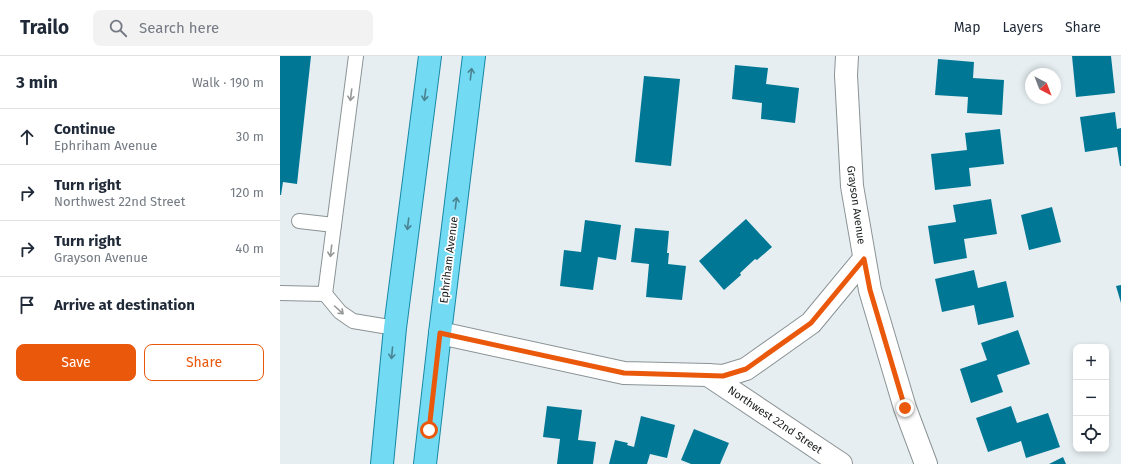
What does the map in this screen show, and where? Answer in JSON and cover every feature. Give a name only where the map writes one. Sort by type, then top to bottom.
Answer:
[{"type":"main road","points":[[382,464],[395,328],[430,56]]},
{"type":"main road","name":"Ephriham Avenue","points":[[426,464],[440,333],[474,56]]},
{"type":"street","name":"Grayson Avenue","points":[[847,56],[846,75],[852,186],[870,290],[905,408],[926,464]]},
{"type":"street","name":"Northwest 22nd Street","points":[[440,333],[624,373],[723,376],[746,369],[811,323],[864,259]]},
{"type":"street","name":"Northwest 22nd Street","points":[[708,376],[841,464]]},
{"type":"lane","points":[[356,56],[326,294],[340,312],[353,320],[395,328]]},
{"type":"lane","points":[[299,221],[334,225]]},
{"type":"lane","points":[[280,293],[326,294]]},
{"type":"building","points":[[280,56],[311,56],[297,184],[283,182],[281,195],[280,195]]},
{"type":"building","points":[[1072,56],[1111,56],[1115,93],[1076,97]]},
{"type":"building","points":[[938,59],[974,62],[973,78],[1004,80],[1002,115],[967,113],[968,97],[935,95]]},
{"type":"building","points":[[735,65],[768,68],[766,84],[799,88],[795,123],[761,119],[762,103],[732,99]]},
{"type":"building","points":[[644,76],[680,79],[671,166],[635,162]]},
{"type":"building","points":[[1115,112],[1117,129],[1121,128],[1121,166],[1117,147],[1085,152],[1080,117]]},
{"type":"building","points":[[1000,129],[1004,164],[969,168],[971,186],[935,190],[931,154],[967,150],[965,133]]},
{"type":"building","points":[[991,199],[997,234],[964,239],[967,258],[934,264],[928,226],[956,222],[953,205]]},
{"type":"building","points":[[1052,207],[1061,242],[1029,250],[1021,215]]},
{"type":"building","points":[[746,219],[772,247],[757,260],[755,259],[740,273],[741,275],[724,290],[699,261]]},
{"type":"building","points":[[585,220],[621,225],[616,260],[598,257],[593,290],[560,286],[564,250],[581,252]]},
{"type":"building","points":[[635,228],[669,231],[667,253],[669,253],[668,264],[686,266],[682,300],[646,297],[649,264],[631,262]]},
{"type":"building","points":[[974,270],[978,288],[1006,281],[1014,317],[978,325],[974,305],[942,312],[935,279]]},
{"type":"building","points":[[1121,285],[1121,303],[1116,286]]},
{"type":"building","points":[[1018,330],[1030,364],[997,375],[1003,392],[971,403],[960,369],[987,360],[981,343]]},
{"type":"building","points":[[547,406],[582,410],[578,440],[596,442],[593,464],[557,464],[560,439],[543,437]]},
{"type":"building","points":[[1011,406],[1017,423],[1048,413],[1060,447],[1026,458],[1021,441],[988,452],[976,418]]},
{"type":"building","points":[[641,416],[675,425],[667,458],[650,454],[647,464],[609,464],[615,440],[628,443],[627,445],[634,447]]},
{"type":"building","points":[[694,429],[729,443],[720,464],[691,464],[681,460]]},
{"type":"building","points":[[1063,457],[1066,464],[1049,464]]},
{"type":"route","points":[[429,430],[440,333],[624,373],[723,376],[746,369],[811,323],[864,259],[870,290],[905,408]]}]
